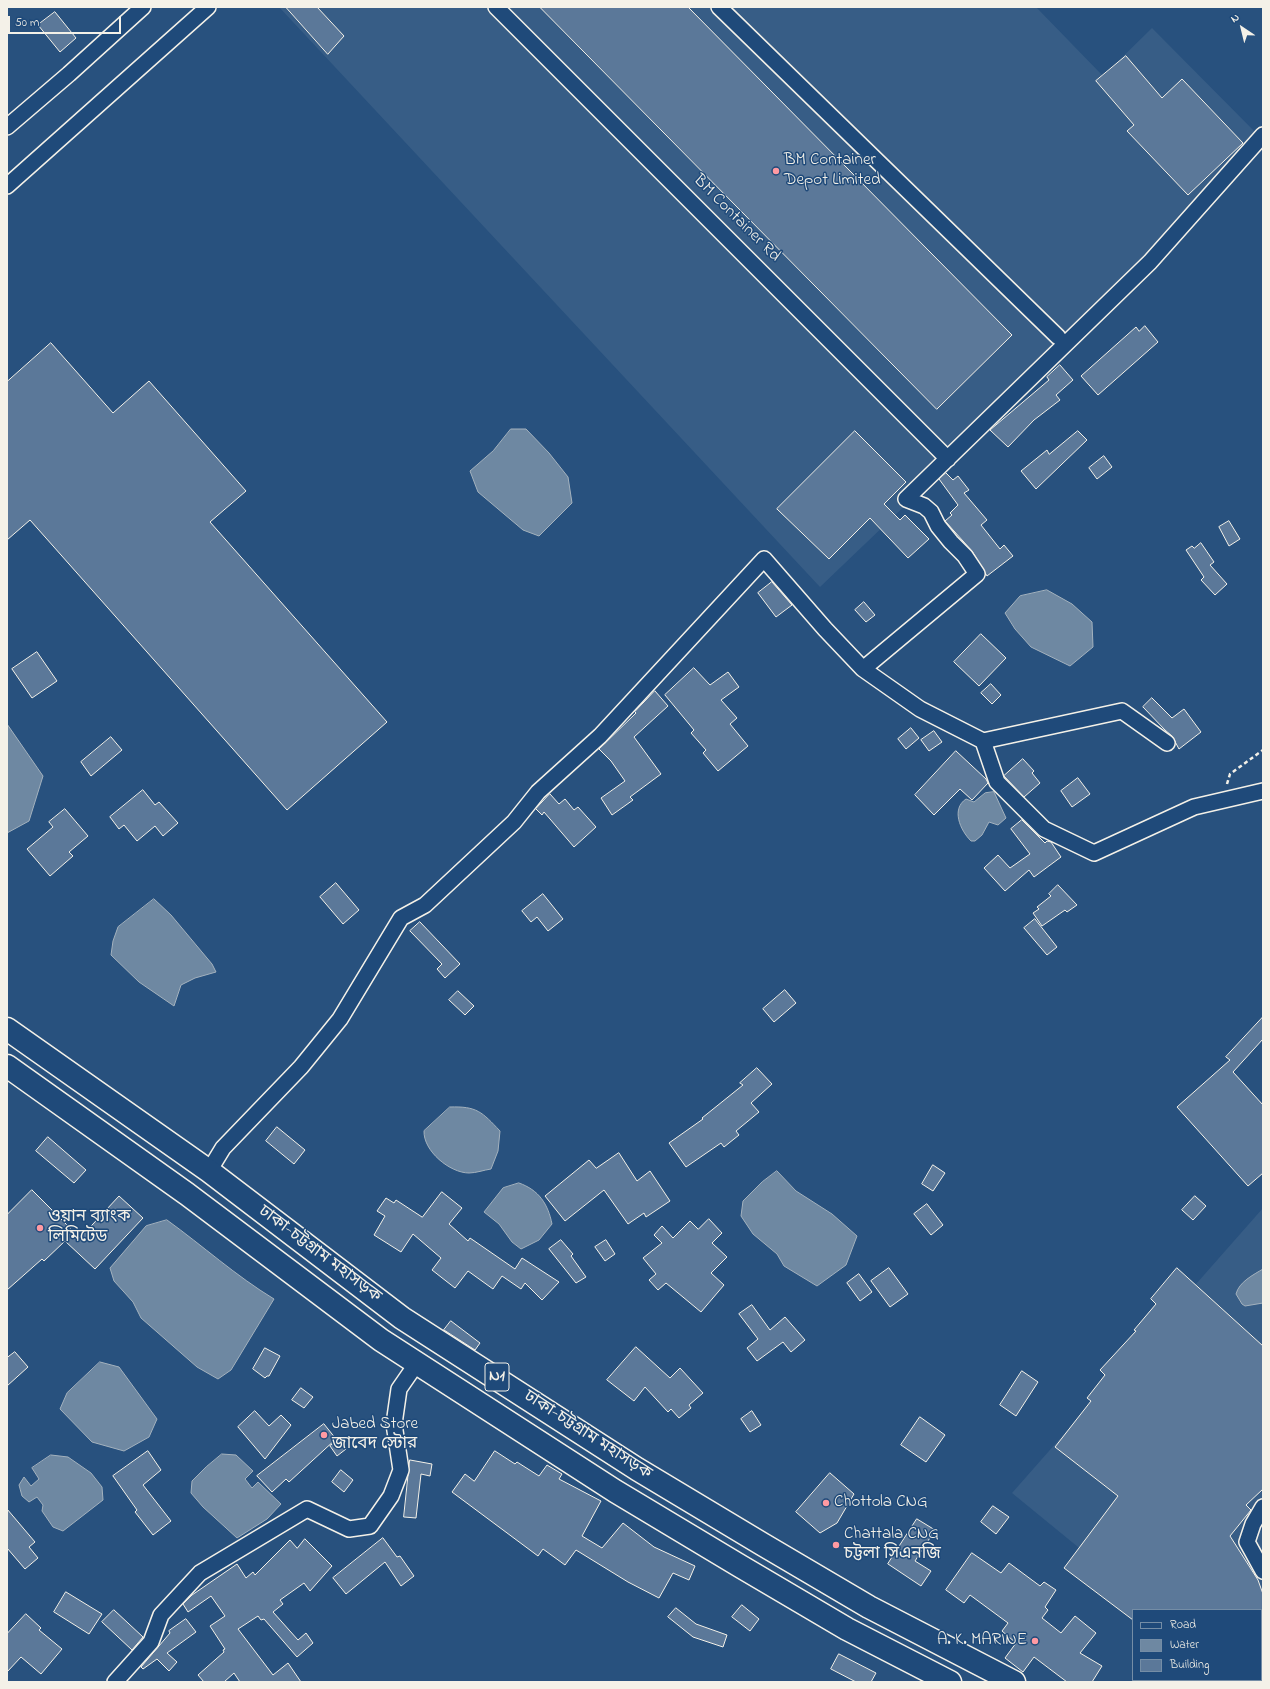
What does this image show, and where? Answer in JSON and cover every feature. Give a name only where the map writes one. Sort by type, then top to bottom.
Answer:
[{"type":"highway","name":"ঢাকা-চট্টগ্রাম মহাসড়ক","points":[[7,1029],[209,1171],[402,1318],[637,1469],[869,1607],[1014,1682]]},
{"type":"highway","name":"ঢাকা-চট্টগ্রাম মহাসড়ক","points":[[7,1066],[187,1194],[381,1340],[416,1363],[615,1491],[847,1629],[950,1682]]},
{"type":"street","points":[[7,127],[69,74],[143,7]]},
{"type":"street","points":[[7,186],[208,7]]},
{"type":"street","name":"BM Container Rd","points":[[496,7],[948,458]]},
{"type":"street","points":[[719,7],[1058,337]]},
{"type":"street","points":[[863,669],[976,574],[965,556],[938,526],[931,512],[924,506],[906,499],[1150,262],[1263,135]]},
{"type":"street","points":[[209,1171],[223,1148],[302,1067],[340,1018],[401,918],[425,905],[514,822],[538,792],[600,736],[764,559],[825,629],[863,669],[920,709],[984,741],[1122,711],[1167,743]]},
{"type":"street","points":[[984,741],[997,782],[1044,829],[1094,853],[1194,807],[1263,791]]},
{"type":"street","points":[[115,1682],[151,1642],[161,1616],[200,1573],[307,1509],[348,1529],[370,1526],[391,1496],[401,1470],[394,1424],[399,1389],[416,1363]]},
{"type":"street","points":[[1263,1507],[1253,1524],[1247,1542],[1263,1571]]},
{"type":"path","points":[[1223,800],[1230,774],[1263,750]]},
{"type":"shaded area","points":[[279,7],[1036,7],[1103,76],[1152,28],[1262,139],[1165,257],[820,587]]},
{"type":"shaded area","points":[[1263,1208],[1263,1499],[1253,1513],[1263,1534],[1262,1632],[1262,1609],[1154,1609],[1012,1493]]},
{"type":"water","points":[[511,429],[526,429],[549,453],[568,477],[572,503],[539,536],[523,530],[478,492],[470,471],[493,451]]},
{"type":"water","points":[[1047,590],[1072,604],[1092,622],[1093,647],[1070,666],[1031,647],[1015,629],[1005,613],[1020,596]]},
{"type":"water","points":[[7,724],[43,776],[29,821],[7,833]]},
{"type":"water","points":[[994,792],[1006,818],[998,825],[989,822],[982,835],[975,841],[971,841],[963,831],[959,820],[958,814],[961,803],[966,799],[974,802],[985,793]]},
{"type":"water","points":[[154,899],[171,915],[212,964],[216,972],[195,978],[181,985],[174,1006],[139,982],[111,955],[113,941],[118,927]]},
{"type":"water","points":[[450,1107],[473,1109],[488,1119],[500,1131],[498,1151],[491,1169],[474,1173],[462,1172],[439,1160],[428,1146],[424,1131]]},
{"type":"water","points":[[777,1171],[796,1191],[832,1214],[857,1236],[846,1265],[817,1286],[784,1266],[777,1254],[753,1234],[741,1216],[743,1201],[762,1182]]},
{"type":"water","points":[[519,1183],[532,1190],[542,1199],[548,1210],[552,1224],[539,1240],[521,1249],[512,1242],[499,1224],[484,1212],[503,1188]]},
{"type":"water","points":[[167,1220],[233,1271],[274,1299],[231,1370],[218,1379],[197,1367],[141,1318],[133,1302],[114,1281],[110,1268],[146,1226]]},
{"type":"water","points":[[1263,1269],[1263,1303],[1245,1306],[1236,1294],[1240,1286],[1247,1279]]},
{"type":"water","points":[[100,1362],[119,1367],[157,1419],[149,1437],[124,1451],[92,1442],[60,1409],[67,1393]]},
{"type":"water","points":[[222,1454],[236,1455],[253,1471],[245,1479],[252,1488],[258,1482],[281,1504],[267,1519],[237,1538],[203,1507],[191,1493],[192,1481]]},
{"type":"water","points":[[51,1455],[68,1457],[91,1473],[102,1487],[103,1500],[63,1531],[53,1527],[42,1511],[43,1505],[37,1497],[29,1502],[22,1496],[19,1485],[24,1477],[31,1486],[39,1479],[32,1468]]},
{"type":"building","points":[[286,7],[317,7],[344,36],[328,54]]},
{"type":"building","name":"BM Container Depot Limited","points":[[540,7],[688,7],[1012,335],[937,409]]},
{"type":"building","points":[[55,12],[76,38],[60,52],[38,25]]},
{"type":"building","points":[[1126,56],[1162,98],[1182,79],[1243,143],[1188,195],[1127,131],[1134,125],[1096,81]]},
{"type":"building","points":[[1145,326],[1158,342],[1098,395],[1081,376],[1136,327],[1139,331]]},
{"type":"building","points":[[51,343],[113,413],[149,381],[246,491],[210,522],[387,722],[287,810],[30,520],[7,540],[7,382]]},
{"type":"building","points":[[1060,365],[1073,380],[1056,395],[1060,400],[1034,420],[1008,447],[990,430],[1049,380],[1047,377]]},
{"type":"building","points":[[855,431],[906,482],[884,504],[900,520],[905,515],[929,539],[908,558],[870,518],[829,559],[777,509]]},
{"type":"building","points":[[1078,431],[1087,440],[1036,489],[1021,471],[1047,450],[1049,454]]},
{"type":"building","points":[[1104,456],[1112,467],[1097,479],[1089,468]]},
{"type":"building","points":[[946,473],[953,480],[958,476],[969,490],[964,493],[987,520],[981,525],[1000,549],[1004,545],[1013,556],[987,576],[972,551],[945,521],[952,515],[950,513],[958,505],[939,479]]},
{"type":"building","points":[[1229,521],[1240,539],[1229,546],[1219,527]]},
{"type":"building","points":[[1201,543],[1214,562],[1210,565],[1227,584],[1215,595],[1201,580],[1204,577],[1186,550],[1192,546],[1194,548]]},
{"type":"building","points":[[772,582],[792,605],[776,617],[758,593]]},
{"type":"building","points":[[864,602],[875,615],[866,622],[855,610]]},
{"type":"building","points":[[981,634],[1006,658],[979,686],[954,662]]},
{"type":"building","points":[[37,652],[57,681],[32,698],[12,669]]},
{"type":"building","points":[[694,668],[710,685],[728,672],[739,687],[721,700],[737,718],[730,724],[748,746],[718,771],[703,753],[706,750],[691,733],[694,730],[665,695]]},
{"type":"building","points":[[991,684],[1001,695],[992,704],[981,693]]},
{"type":"building","points":[[655,691],[668,706],[634,737],[661,774],[630,797],[633,800],[612,815],[601,798],[625,781],[611,761],[599,749],[636,713],[635,712]]},
{"type":"building","points":[[1152,698],[1172,718],[1184,709],[1201,732],[1179,749],[1172,736],[1143,707]]},
{"type":"building","points":[[911,728],[919,738],[906,749],[898,739]]},
{"type":"building","points":[[934,731],[942,742],[929,751],[921,740]]},
{"type":"building","points":[[111,737],[122,750],[91,776],[81,762]]},
{"type":"building","points":[[956,751],[986,779],[988,783],[972,800],[960,789],[934,815],[915,795]]},
{"type":"building","points":[[1023,759],[1034,771],[1032,773],[1040,783],[1024,797],[1004,776]]},
{"type":"building","points":[[1078,778],[1090,794],[1072,807],[1061,791]]},
{"type":"building","points":[[143,790],[155,805],[159,802],[178,823],[163,836],[155,826],[137,841],[124,825],[119,829],[110,817]]},
{"type":"building","points":[[550,794],[559,804],[565,799],[574,810],[578,807],[596,827],[574,847],[544,812],[542,815],[536,809]]},
{"type":"building","points":[[65,809],[88,836],[69,852],[73,856],[50,876],[27,849],[53,827],[49,822]]},
{"type":"building","points":[[1022,820],[1045,843],[1047,841],[1051,842],[1061,857],[1034,877],[1029,870],[1005,891],[984,868],[998,855],[1010,868],[1030,854],[1011,829]]},
{"type":"building","points":[[336,883],[359,910],[343,924],[320,897]]},
{"type":"building","points":[[1058,885],[1077,905],[1067,912],[1065,910],[1042,926],[1033,913],[1039,909],[1037,907],[1051,896],[1049,894]]},
{"type":"building","points":[[543,894],[563,919],[548,931],[537,917],[531,922],[522,911]]},
{"type":"building","points":[[1035,919],[1057,947],[1047,955],[1024,928]]},
{"type":"building","points":[[420,922],[460,964],[445,978],[437,969],[442,964],[410,931]]},
{"type":"building","points":[[785,990],[796,1003],[774,1022],[763,1009]]},
{"type":"building","points":[[458,991],[474,1006],[465,1015],[449,1000]]},
{"type":"building","points":[[1263,1017],[1263,1039],[1233,1072],[1263,1105],[1263,1173],[1248,1186],[1177,1107],[1230,1060],[1226,1057]]},
{"type":"building","points":[[757,1068],[772,1084],[751,1103],[759,1112],[736,1131],[739,1135],[724,1147],[721,1143],[686,1167],[669,1143],[703,1119],[702,1118],[743,1085],[740,1083]]},
{"type":"building","points":[[277,1127],[305,1150],[294,1164],[266,1141]]},
{"type":"building","points":[[48,1137],[86,1170],[74,1183],[36,1151]]},
{"type":"building","points":[[619,1153],[637,1181],[650,1171],[670,1201],[646,1217],[644,1213],[628,1224],[604,1190],[565,1221],[545,1196],[589,1160],[596,1168]]},
{"type":"building","points":[[933,1165],[945,1173],[933,1191],[922,1184]]},
{"type":"building","points":[[32,1190],[80,1238],[119,1196],[143,1218],[95,1269],[65,1241],[44,1261],[42,1259],[7,1290],[7,1215]]},
{"type":"building","points":[[442,1192],[462,1208],[449,1224],[468,1241],[470,1238],[515,1269],[522,1258],[559,1282],[542,1300],[525,1283],[521,1289],[502,1276],[493,1289],[468,1271],[455,1288],[432,1270],[441,1258],[413,1234],[401,1252],[374,1235],[385,1216],[377,1211],[386,1198],[394,1203],[396,1200],[422,1217]]},
{"type":"building","points":[[1195,1196],[1206,1206],[1193,1220],[1182,1210]]},
{"type":"building","points":[[927,1204],[943,1225],[931,1235],[914,1214]]},
{"type":"building","points":[[709,1219],[722,1233],[712,1243],[727,1257],[711,1273],[724,1285],[701,1312],[666,1283],[658,1290],[649,1280],[656,1274],[643,1258],[662,1243],[654,1235],[662,1226],[673,1238],[690,1221],[698,1229]]},
{"type":"building","points":[[561,1240],[573,1254],[571,1256],[586,1277],[576,1283],[549,1249]]},
{"type":"building","points":[[606,1240],[615,1254],[605,1261],[595,1247]]},
{"type":"building","points":[[889,1268],[908,1294],[890,1307],[871,1281]]},
{"type":"building","points":[[1177,1268],[1263,1346],[1263,1489],[1246,1505],[1251,1510],[1230,1536],[1258,1580],[1263,1594],[1263,1610],[1132,1609],[1132,1619],[1064,1568],[1118,1496],[1055,1447],[1091,1401],[1087,1398],[1105,1375],[1100,1370],[1136,1331],[1134,1330],[1156,1304],[1151,1299]]},
{"type":"building","points":[[859,1274],[872,1292],[860,1301],[847,1283]]},
{"type":"building","points":[[752,1305],[770,1330],[785,1317],[805,1340],[791,1352],[783,1342],[757,1361],[747,1348],[758,1339],[739,1314]]},
{"type":"building","points":[[451,1321],[480,1343],[475,1350],[444,1330]]},
{"type":"building","points":[[636,1347],[670,1378],[680,1368],[703,1393],[689,1405],[691,1408],[679,1418],[671,1409],[668,1412],[645,1387],[634,1401],[607,1380]]},
{"type":"building","points":[[265,1348],[280,1356],[269,1376],[265,1378],[253,1369]]},
{"type":"building","points":[[15,1352],[28,1367],[7,1386],[7,1358]]},
{"type":"building","points":[[1022,1371],[1038,1382],[1016,1416],[1000,1405]]},
{"type":"building","points":[[301,1388],[313,1397],[304,1408],[292,1400]]},
{"type":"building","points":[[255,1411],[269,1426],[281,1415],[291,1425],[265,1459],[238,1427]]},
{"type":"building","points":[[752,1411],[761,1425],[750,1432],[741,1419]]},
{"type":"building","points":[[920,1417],[945,1435],[926,1462],[901,1445]]},
{"type":"building","points":[[324,1424],[336,1439],[289,1482],[286,1479],[272,1492],[257,1476]]},
{"type":"building","points":[[340,1439],[346,1449],[337,1456],[330,1446]]},
{"type":"building","points":[[148,1451],[161,1470],[143,1485],[171,1521],[153,1535],[135,1512],[137,1510],[113,1476]]},
{"type":"building","points":[[495,1451],[515,1464],[517,1462],[539,1476],[547,1465],[562,1474],[559,1479],[601,1501],[582,1536],[602,1548],[623,1523],[654,1547],[695,1566],[689,1580],[673,1573],[659,1598],[628,1582],[576,1550],[565,1565],[543,1549],[538,1556],[452,1492],[465,1474],[474,1481]]},
{"type":"building","points":[[410,1460],[432,1464],[430,1476],[421,1474],[416,1518],[404,1517]]},
{"type":"building","points":[[341,1470],[353,1480],[344,1492],[332,1482]]},
{"type":"building","name":"Chottola CNG","points":[[830,1473],[854,1494],[837,1523],[820,1533],[796,1512]]},
{"type":"building","points":[[993,1506],[1009,1517],[996,1534],[981,1522]]},
{"type":"building","points":[[7,1509],[35,1542],[29,1547],[38,1558],[25,1569],[7,1548]]},
{"type":"building","points":[[917,1519],[935,1530],[915,1561],[931,1571],[921,1586],[888,1564]]},
{"type":"building","points":[[383,1538],[397,1557],[400,1556],[414,1576],[401,1586],[385,1562],[346,1594],[333,1578]]},
{"type":"building","points":[[305,1539],[332,1566],[310,1591],[304,1583],[280,1600],[283,1604],[273,1612],[298,1640],[306,1633],[313,1643],[297,1657],[264,1619],[261,1620],[258,1616],[238,1629],[273,1675],[288,1663],[301,1682],[240,1682],[234,1673],[224,1682],[204,1682],[198,1675],[224,1652],[223,1650],[225,1649],[210,1626],[225,1616],[211,1596],[188,1612],[183,1604],[192,1595],[237,1564],[246,1578],[253,1572],[255,1575],[290,1540],[297,1548]]},
{"type":"building","points":[[972,1553],[1001,1573],[1009,1563],[1040,1586],[1044,1582],[1056,1590],[1045,1607],[1048,1610],[1042,1618],[1061,1633],[1075,1616],[1096,1633],[1080,1653],[1102,1666],[1092,1682],[1067,1682],[1034,1657],[1023,1672],[1005,1658],[1016,1643],[1002,1631],[1008,1623],[970,1595],[964,1603],[946,1590]]},
{"type":"building","points":[[66,1592],[102,1614],[89,1634],[54,1612]]},
{"type":"building","points":[[742,1605],[759,1619],[750,1631],[732,1617]]},
{"type":"building","points":[[676,1608],[696,1624],[727,1635],[723,1647],[693,1637],[668,1617]]},
{"type":"building","points":[[114,1610],[143,1637],[132,1650],[102,1622]]},
{"type":"building","points":[[26,1614],[41,1628],[39,1630],[62,1649],[41,1674],[21,1657],[7,1672],[7,1634]]},
{"type":"building","points":[[186,1619],[196,1632],[167,1653],[177,1662],[169,1671],[157,1659],[143,1669],[141,1667],[170,1633],[169,1631]]},
{"type":"building","points":[[839,1654],[876,1673],[871,1682],[856,1682],[831,1669]]},
{"type":"place","name":"BM Container Depot Limited","points":[[776,171]]},
{"type":"place","name":"ওয়ান ব্যাংক লিমিটেড","points":[[40,1228]]},
{"type":"place","name":"Jabed Store জাবেদ স্টোর","points":[[324,1435]]},
{"type":"place","name":"Chottola CNG","points":[[826,1503]]},
{"type":"place","name":"Chattala CNG চট্টলা সিএনজি","points":[[836,1545]]},
{"type":"place","name":"A. K. MARINE","points":[[1035,1641]]}]
